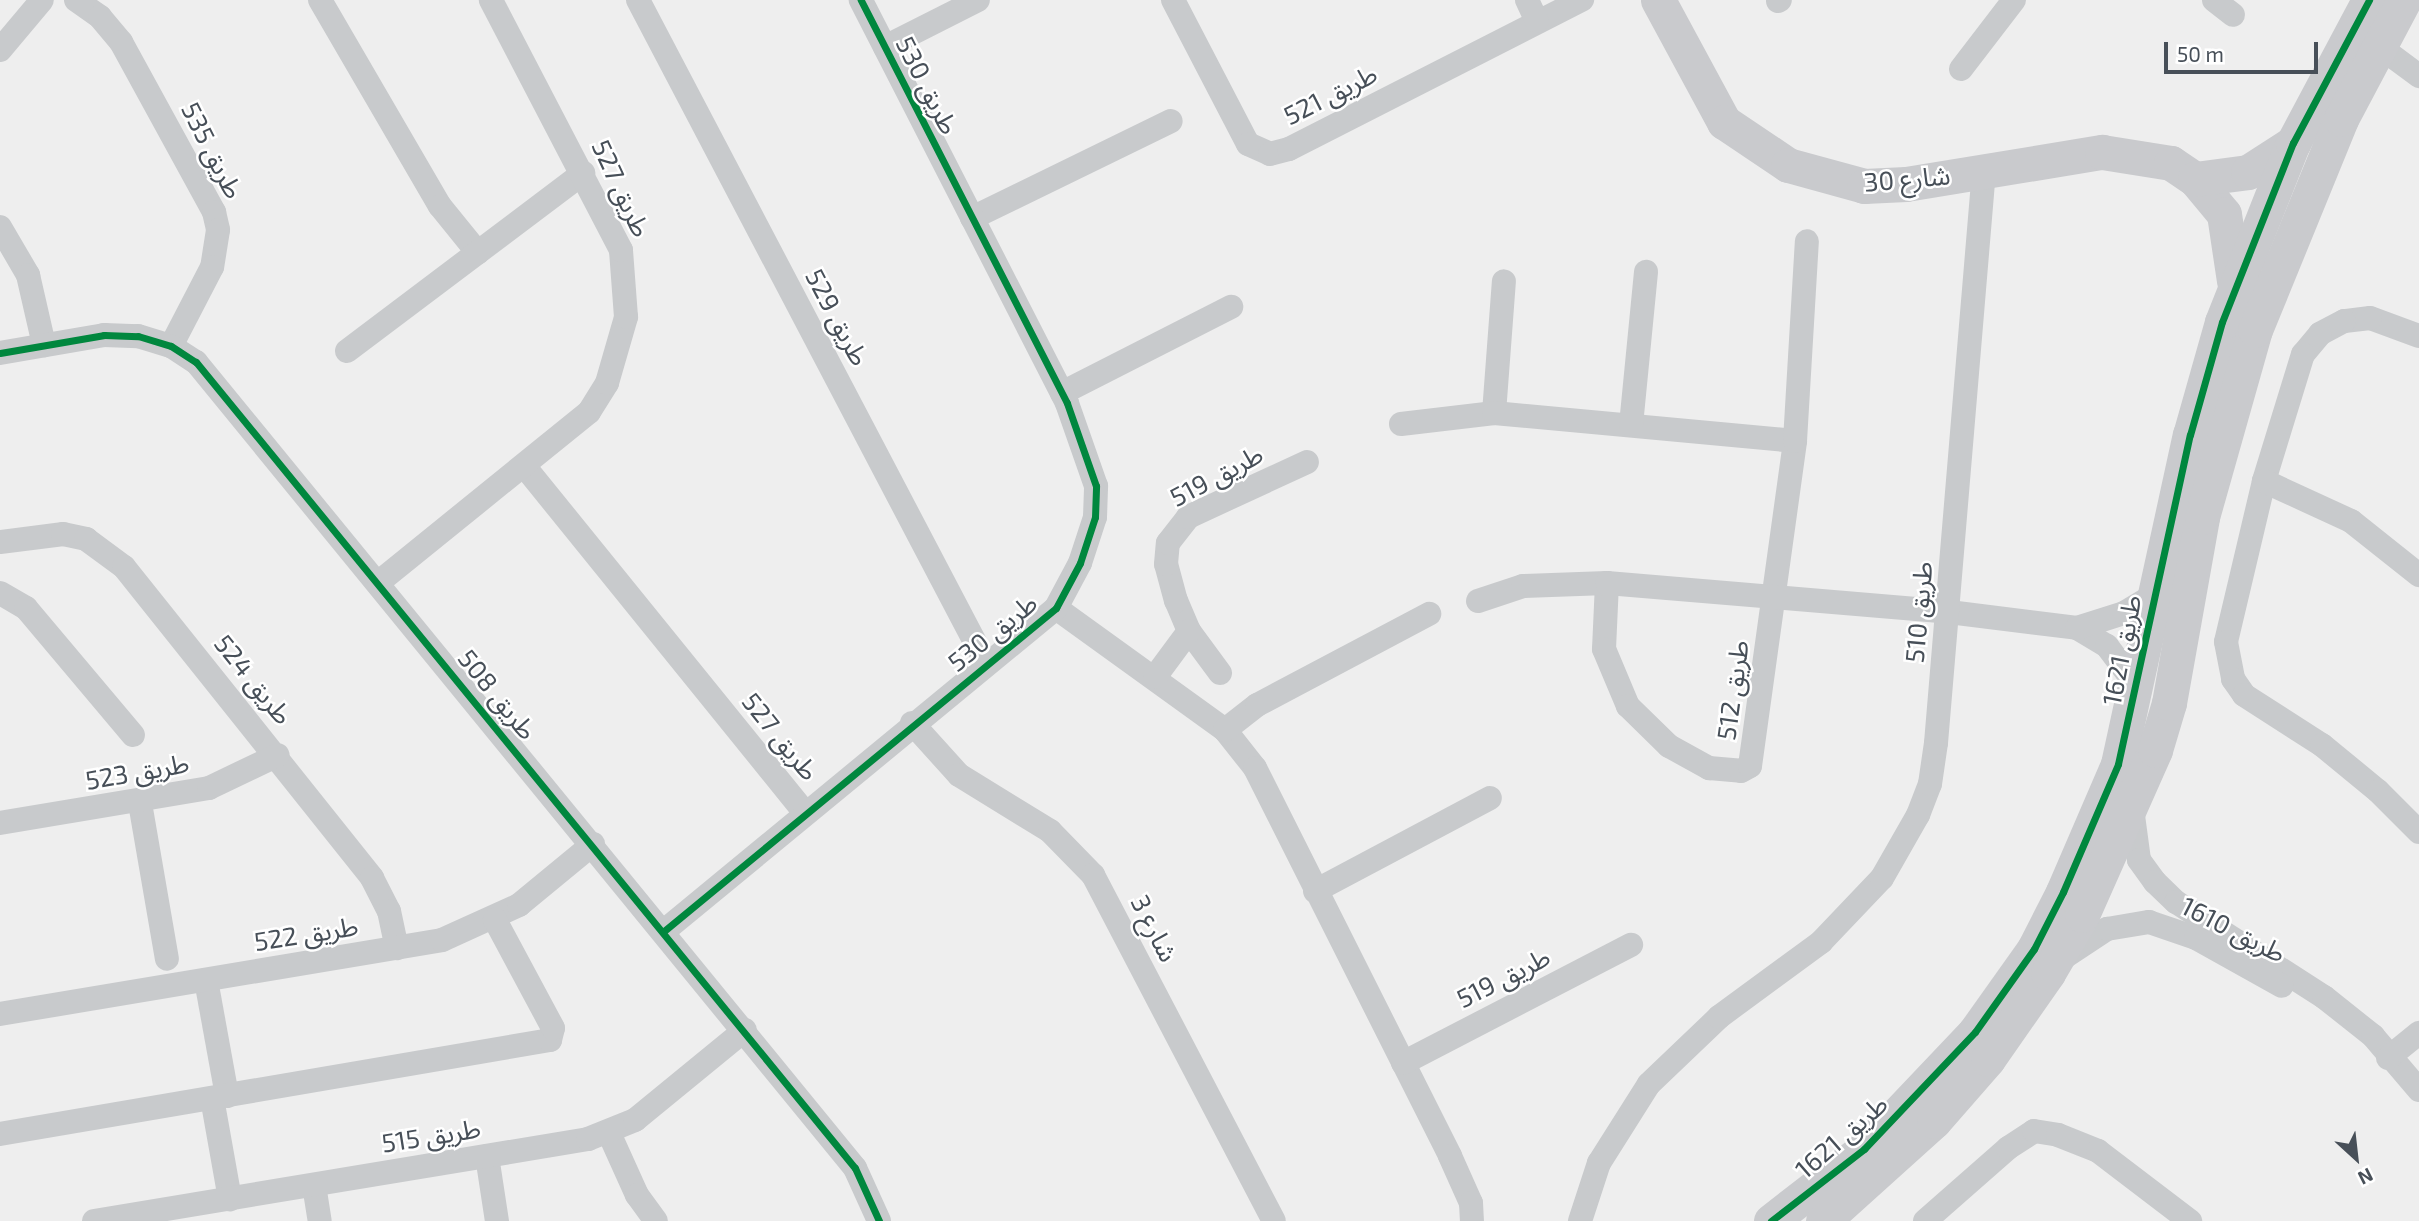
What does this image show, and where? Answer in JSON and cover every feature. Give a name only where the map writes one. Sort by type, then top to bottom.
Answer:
[{"type":"street","points":[[0,50],[42,0]]},
{"type":"street","name":"طريق 535","points":[[76,0],[100,17],[121,42],[214,212],[218,230],[212,267],[171,346]]},
{"type":"street","points":[[320,0],[440,206],[478,253]]},
{"type":"street","name":"طريق 527","points":[[379,582],[526,467],[589,412],[607,383],[626,317],[621,250],[491,0]]},
{"type":"street","name":"طريق 529","points":[[638,0],[986,663]]},
{"type":"street","name":"طريق 530","points":[[664,931],[912,723],[1056,608],[1080,563],[1095,517],[1096,486],[1087,451],[1062,393],[861,0]]},
{"type":"street","name":"طريق 530","points":[[885,47],[978,0]]},
{"type":"street","name":"طريق 521","points":[[1174,0],[1248,144],[1270,154],[1289,149],[1532,10],[1583,0]]},
{"type":"street","name":"شارع 30","points":[[1658,0],[1724,122],[1788,165],[1864,186],[2102,152],[2171,163],[2196,179],[2219,205],[2230,229],[2235,289]]},
{"type":"street","points":[[1961,69],[2014,0]]},
{"type":"street","name":"طريق 1621","points":[[1771,1221],[1864,1149],[1912,1101],[1975,1032],[2034,949],[2104,802],[2128,724],[2152,596],[2190,435],[2235,289],[2293,143],[2369,0]]},
{"type":"street","name":"طريق 1621","points":[[1823,1221],[1934,1121],[1988,1059],[2048,973],[2082,915],[2132,803],[2169,703],[2202,517],[2255,330],[2314,181],[2404,0]]},
{"type":"street","points":[[2380,47],[2419,76]]},
{"type":"street","points":[[972,218],[1171,121]]},
{"type":"street","points":[[2196,179],[2248,172],[2293,143]]},
{"type":"street","name":"طريق 510","points":[[1580,1221],[1599,1163],[1649,1084],[1756,989],[1821,942],[1882,878],[1918,815],[1930,784],[1949,612],[1984,170]]},
{"type":"street","points":[[348,351],[583,173]]},
{"type":"street","points":[[0,227],[28,275],[44,345]]},
{"type":"street","name":"طريق 512","points":[[1607,583],[1604,649],[1618,688],[1655,735],[1709,768],[1741,771],[1750,766],[1776,599],[1795,441],[1807,241]]},
{"type":"street","points":[[1631,425],[1646,272]]},
{"type":"street","points":[[1494,413],[1504,281]]},
{"type":"street","points":[[1062,393],[1231,307]]},
{"type":"street","points":[[2419,335],[2371,318],[2344,321],[2320,334],[2303,354],[2294,375],[2264,481],[2226,642],[2233,679],[2244,695],[2322,745],[2378,791],[2419,832]]},
{"type":"street","name":"طريق 508","points":[[0,353],[104,335],[138,336],[171,346],[196,362],[379,582],[855,1168],[879,1221]]},
{"type":"street","points":[[1401,424],[1494,413],[1795,441]]},
{"type":"street","name":"طريق 519","points":[[1220,673],[1189,631],[1166,564],[1173,533],[1188,517],[1307,462]]},
{"type":"street","name":"طريق 527","points":[[526,467],[805,813]]},
{"type":"street","points":[[2264,481],[2351,521],[2419,575]]},
{"type":"street","name":"طريق 524","points":[[0,541],[64,534],[107,551],[278,755],[372,878],[389,911],[397,948]]},
{"type":"street","points":[[1478,601],[1522,586],[1607,583],[1949,612],[2077,628],[2093,635],[2119,659],[2134,690]]},
{"type":"street","points":[[0,593],[26,608],[133,735]]},
{"type":"street","points":[[2077,628],[2124,613],[2152,596]]},
{"type":"street","points":[[1056,608],[1225,730],[1264,782],[1315,891],[1471,1203],[1472,1221]]},
{"type":"street","points":[[1225,730],[1257,705],[1429,614]]},
{"type":"street","points":[[1155,677],[1189,631]]},
{"type":"street","name":"شارع 3","points":[[912,723],[959,775],[1050,831],[1093,874],[1274,1221]]},
{"type":"street","name":"طريق 523","points":[[0,823],[140,803],[229,781],[278,755]]},
{"type":"street","points":[[1315,891],[1490,798]]},
{"type":"street","points":[[140,803],[167,958]]},
{"type":"street","name":"طريق 1610","points":[[2132,803],[2133,838],[2139,860],[2155,883],[2222,941],[2388,1058],[2419,1090]]},
{"type":"street","name":"طريق 522","points":[[0,1014],[442,940],[495,920],[542,888],[593,844]]},
{"type":"street","points":[[0,1134],[550,1040],[553,1028],[495,920]]},
{"type":"street","name":"طريق 1610","points":[[2048,973],[2087,938],[2127,924],[2173,927],[2222,941]]},
{"type":"street","name":"طريق 519","points":[[1403,1063],[1631,945]]},
{"type":"street","points":[[206,980],[219,1097],[219,1207]]},
{"type":"street","name":"طريق 515","points":[[105,1220],[219,1207],[314,1185],[609,1133],[642,1114],[745,1030]]},
{"type":"street","points":[[2388,1058],[2419,1033]]},
{"type":"street","points":[[1925,1221],[2008,1148],[2034,1132],[2058,1135],[2119,1165],[2190,1221]]},
{"type":"street","points":[[609,1133],[637,1195],[656,1221]]},
{"type":"street","points":[[487,1156],[497,1221]]},
{"type":"street","points":[[314,1185],[320,1221]]},
{"type":"cycle path","points":[[664,931],[1056,608],[1080,563],[1095,517],[1096,486],[1067,403],[861,0]]},
{"type":"cycle path","points":[[1771,1221],[1864,1149],[1975,1032],[2034,949],[2063,892],[2118,764],[2190,435],[2222,322],[2293,143],[2369,0]]},
{"type":"cycle path","points":[[0,353],[104,335],[138,336],[171,346],[196,362],[855,1168],[879,1221]]}]
